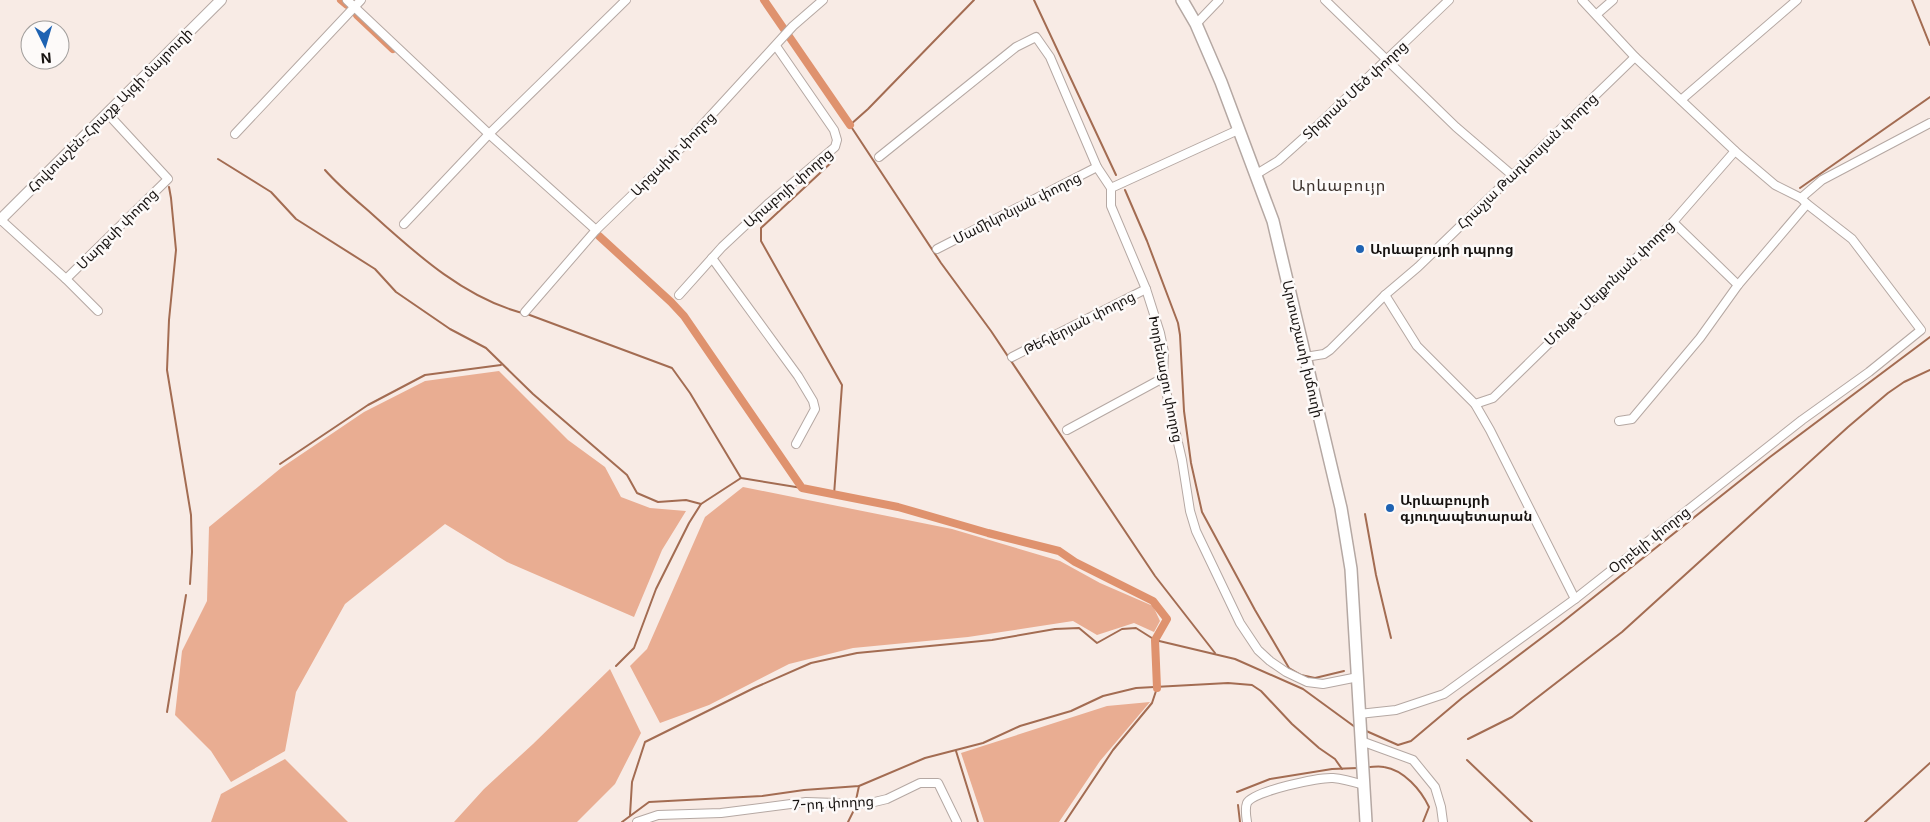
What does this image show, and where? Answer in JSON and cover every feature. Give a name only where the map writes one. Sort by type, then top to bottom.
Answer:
[{"type":"main road","name":"Արտաշատի խճուղի","points":[[1182,0],[1196,24],[1221,82],[1278,240],[1341,508],[1351,569],[1366,822]]},
{"type":"street","name":"Հովտաշեն-Հրաշք Այգի մայրուղի","points":[[0,220],[220,0]]},
{"type":"street","points":[[347,0],[489,134],[596,230]]},
{"type":"street","points":[[235,134],[362,0]]},
{"type":"street","points":[[404,224],[489,134],[626,0]]},
{"type":"street","name":"Արցախի փողոց","points":[[525,312],[596,230],[684,144],[793,26],[824,0]]},
{"type":"street","points":[[1196,24],[1219,0]]},
{"type":"street","points":[[1325,0],[1456,127],[1512,175]]},
{"type":"street","name":"Տիգրան Մեծ փողոց","points":[[1255,175],[1278,161],[1449,0]]},
{"type":"street","points":[[1582,0],[1636,57],[1735,151],[1776,185],[1807,204],[1738,285],[1700,338],[1632,419],[1619,421]]},
{"type":"street","points":[[1597,14],[1612,0]]},
{"type":"street","points":[[1682,100],[1797,0]]},
{"type":"street","name":"Խորենացու փողոց","points":[[879,157],[1016,47],[1036,37],[1048,52],[1097,166],[1111,188],[1111,206],[1146,289],[1160,333],[1164,352],[1163,378],[1196,531],[1240,623],[1254,644],[1270,661],[1306,682],[1323,684],[1358,677]]},
{"type":"street","name":"Արաբոյի փողոց","points":[[679,295],[712,258],[769,203],[835,147],[837,140],[834,130],[776,46]]},
{"type":"street","name":"Հրաչյա Թադևոսյան փողոց","points":[[1305,357],[1324,354],[1330,350],[1385,295],[1418,267],[1636,57]]},
{"type":"street","name":"Մարքսի փողոց","points":[[66,279],[168,179],[107,113]]},
{"type":"street","points":[[1800,198],[1822,180],[1930,123]]},
{"type":"street","points":[[1111,188],[1238,130]]},
{"type":"street","name":"Մոնթե Մելքոնյան փողոց","points":[[1475,404],[1493,398],[1672,222],[1735,151]]},
{"type":"street","name":"Մամիկոնյան փողոց","points":[[937,249],[1097,166]]},
{"type":"street","name":"Օրբելի փողոց","points":[[1359,714],[1396,710],[1444,694],[1575,599],[1802,420],[1869,372],[1921,330],[1852,239],[1807,204]]},
{"type":"street","points":[[0,220],[66,279],[98,311]]},
{"type":"street","points":[[1672,222],[1738,285]]},
{"type":"street","points":[[712,258],[798,376],[813,401],[815,409],[796,444]]},
{"type":"street","name":"Թեհլերյան փողոց","points":[[1012,357],[1146,289]]},
{"type":"street","points":[[1385,295],[1417,346],[1475,404],[1575,599]]},
{"type":"street","points":[[1067,430],[1163,378]]},
{"type":"street","points":[[1361,741],[1413,760],[1435,787],[1443,822]]},
{"type":"street","points":[[1247,822],[1247,803],[1250,799],[1270,790],[1331,778],[1364,785]]},
{"type":"street","name":"7-րդ փողոց","points":[[637,822],[658,815],[721,813],[806,802],[866,804],[887,799],[920,783],[938,783],[956,822]]},
{"type":"shaded area","points":[[499,371],[568,440],[605,467],[621,497],[650,508],[686,511],[662,550],[634,617],[507,562],[445,524],[345,604],[296,692],[285,751],[231,782],[211,751],[175,715],[182,651],[207,601],[209,527],[281,468],[364,412],[425,381]]},
{"type":"shaded area","points":[[743,487],[952,529],[1060,561],[1100,583],[1153,606],[1160,621],[1154,632],[1134,623],[1097,635],[1073,621],[968,637],[853,648],[789,664],[709,705],[660,723],[630,666],[647,649],[705,517]]},
{"type":"shaded area","points":[[610,669],[641,733],[615,784],[577,822],[454,822],[484,789]]},
{"type":"shaded area","points":[[1150,702],[1100,761],[1059,822],[984,822],[961,753],[1107,706]]},
{"type":"shaded area","points":[[285,759],[348,822],[211,822],[221,794]]},
{"type":"waterway","points":[[341,0],[347,5]]},
{"type":"waterway","points":[[764,0],[850,125]]},
{"type":"waterway","points":[[974,0],[868,109],[850,125],[941,263],[991,331],[1155,576],[1215,653]]},
{"type":"waterway","points":[[1034,0],[1116,175]]},
{"type":"waterway","points":[[1912,0],[1930,45]]},
{"type":"waterway","points":[[357,15],[393,49]]},
{"type":"waterway","points":[[1800,188],[1930,97]]},
{"type":"waterway","points":[[218,159],[271,192],[296,219],[375,269],[396,292],[450,329],[486,348],[533,394],[627,475],[637,493],[658,502],[686,500],[701,504],[741,478]]},
{"type":"waterway","points":[[834,160],[761,228],[761,241],[842,385],[834,495]]},
{"type":"waterway","points":[[325,170],[406,245],[444,274],[484,299],[672,368],[690,393],[741,478],[802,488]]},
{"type":"waterway","points":[[169,187],[176,250],[169,320],[167,370],[191,515],[192,552],[190,584]]},
{"type":"waterway","points":[[1125,190],[1147,241],[1178,323],[1184,411],[1191,463],[1202,512],[1289,668],[1301,675],[1315,678],[1344,671]]},
{"type":"waterway","points":[[599,236],[684,316],[802,488],[898,507],[1059,551],[1075,562],[1153,601],[1167,619],[1155,640],[1157,688]]},
{"type":"waterway","points":[[1364,730],[1398,745],[1411,741],[1462,698],[1560,624],[1770,457],[1930,337]]},
{"type":"waterway","points":[[280,464],[368,405],[425,375],[501,365]]},
{"type":"waterway","points":[[1468,739],[1512,717],[1622,632],[1848,427],[1888,393],[1904,382],[1930,370]]},
{"type":"waterway","points":[[616,666],[634,648],[656,589],[689,523],[701,504]]},
{"type":"waterway","points":[[1365,514],[1376,575],[1391,638]]},
{"type":"waterway","points":[[167,712],[186,595]]},
{"type":"waterway","points":[[630,815],[632,782],[645,742],[754,688],[811,663],[857,653],[992,640],[1055,629],[1079,628],[1097,643],[1122,629],[1136,628],[1155,640],[1235,659],[1303,689],[1355,727]]},
{"type":"waterway","points":[[622,822],[649,802],[762,796],[804,790],[859,786],[925,758],[983,743],[1020,726],[1071,711],[1103,696],[1136,688],[1228,683],[1252,685],[1261,691],[1292,724],[1319,748],[1335,759],[1342,769]]},
{"type":"waterway","points":[[1065,822],[1113,750],[1152,703],[1157,688]]},
{"type":"waterway","points":[[956,751],[978,822]]},
{"type":"waterway","points":[[1467,760],[1532,822]]},
{"type":"waterway","points":[[1865,822],[1930,763]]},
{"type":"waterway","points":[[1368,767],[1391,769],[1405,776],[1417,788],[1429,807],[1423,822]]},
{"type":"waterway","points":[[1237,792],[1270,779],[1332,769],[1358,768]]},
{"type":"waterway","points":[[856,800],[859,786]]},
{"type":"waterway","points":[[1238,805],[1240,822]]},
{"type":"waterway","points":[[848,822],[853,812]]},
{"type":"place","name":"Արևաբույրի դպրոց","points":[[1360,249]]},
{"type":"place","name":"Արևաբույրի գյուղապետարան","points":[[1390,508]]},
{"type":"district","name":"Արևաբույր","points":[[1339,185]]}]
